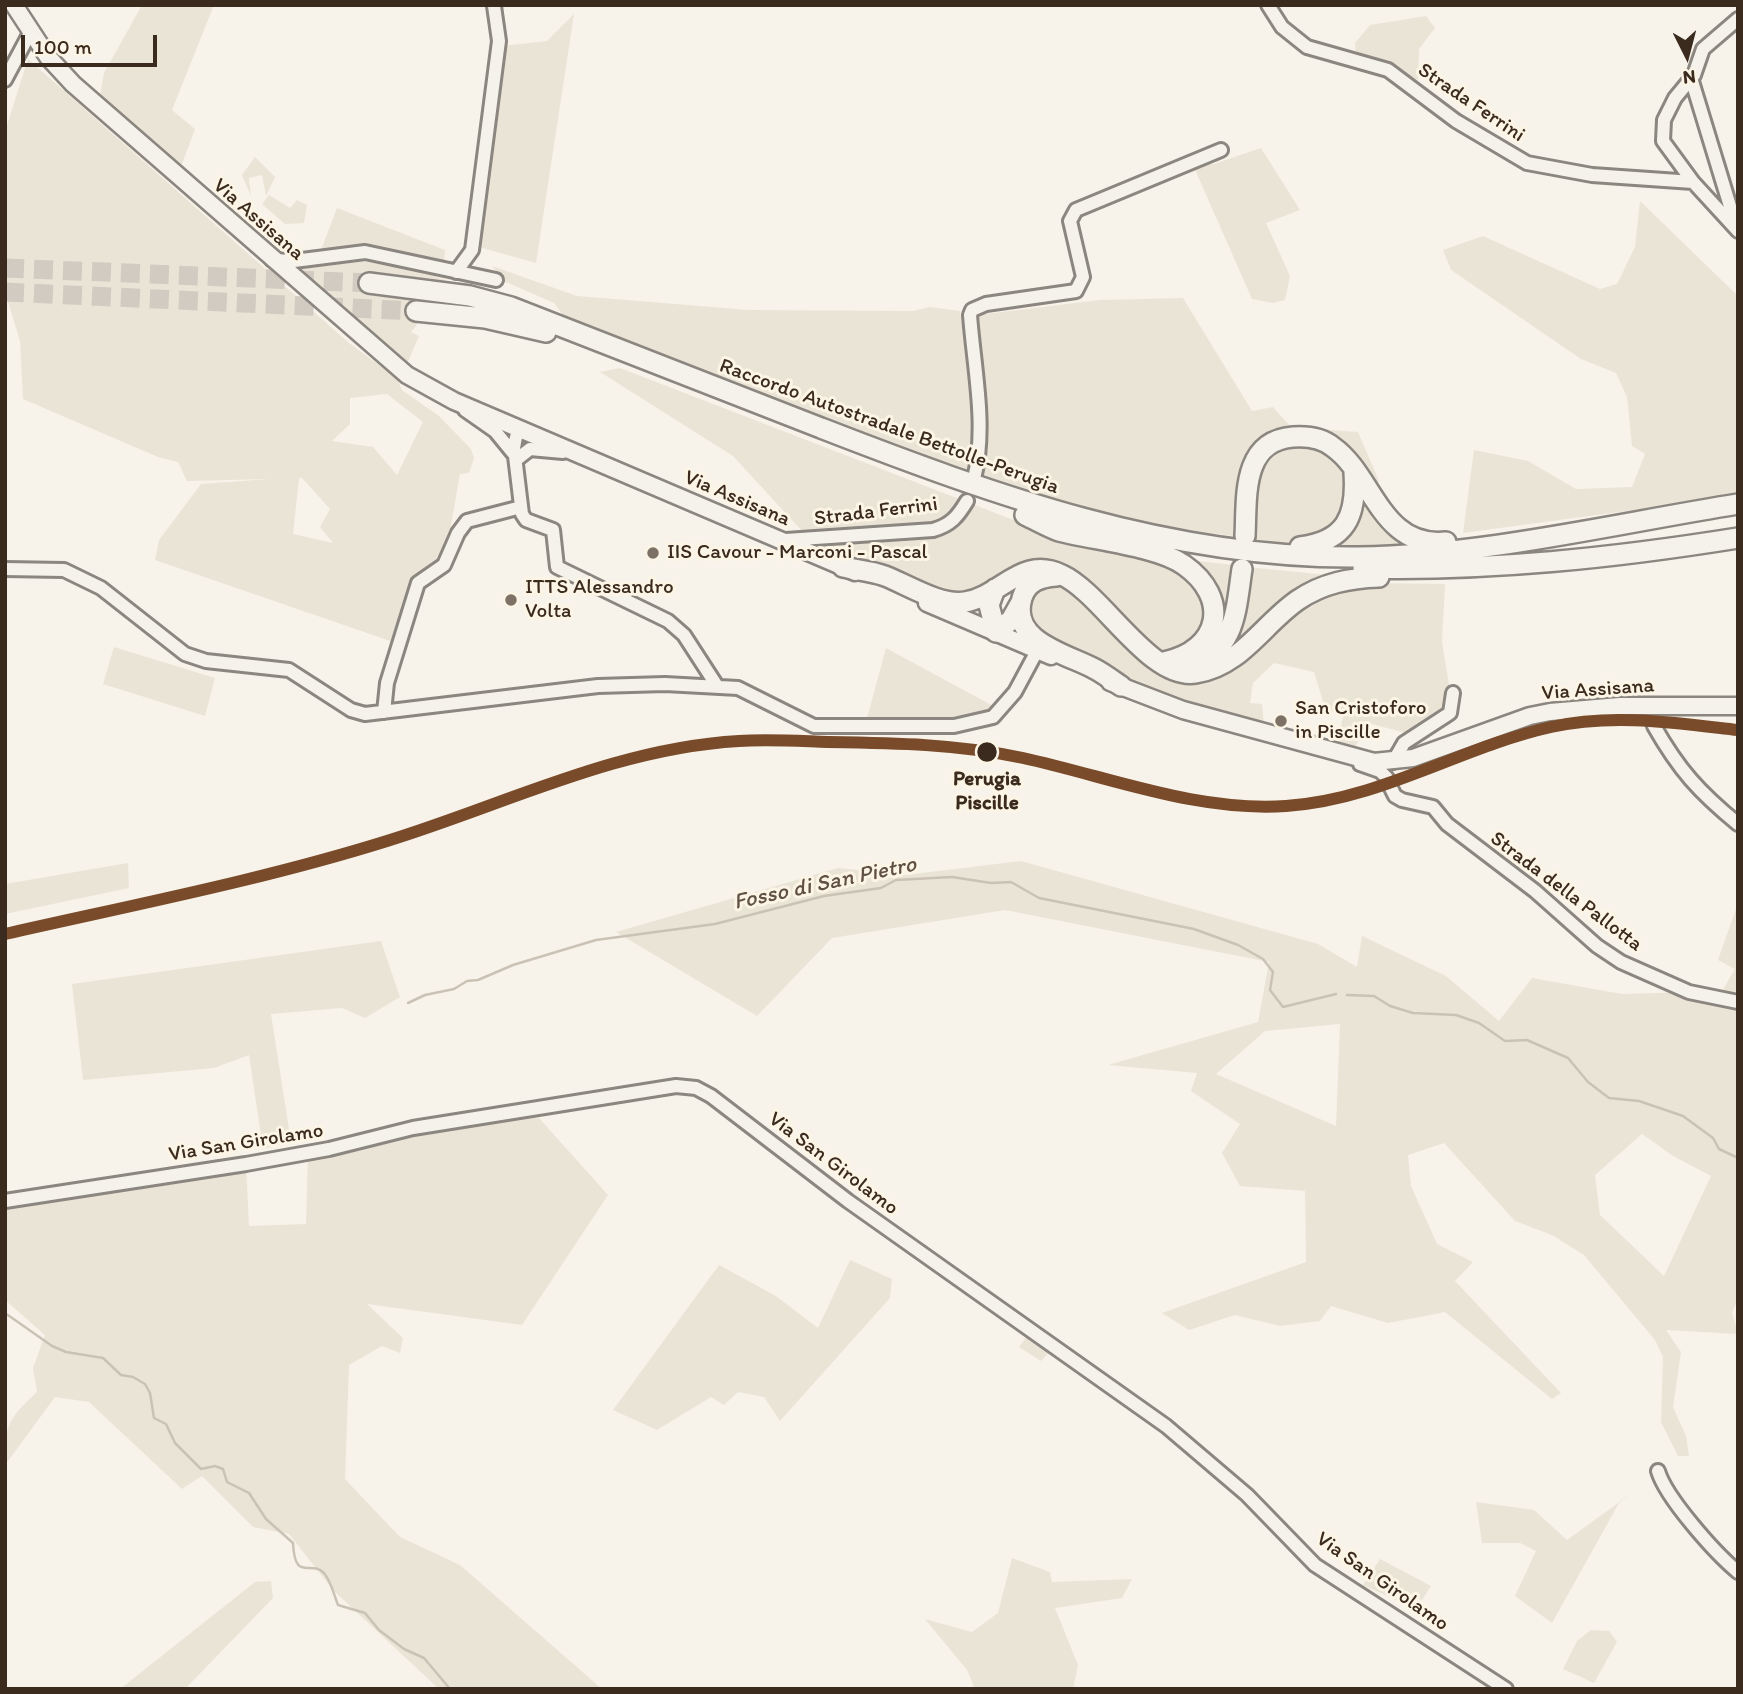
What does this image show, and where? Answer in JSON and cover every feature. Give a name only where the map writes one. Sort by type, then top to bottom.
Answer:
[{"type":"highway","points":[[369,283],[470,296],[512,307],[646,366]]},
{"type":"highway","points":[[416,311],[465,314],[538,329],[646,366],[812,430],[1025,515],[1056,530],[1171,557],[1195,575],[1210,596],[1211,631],[1207,640],[1190,654],[1159,660]]},
{"type":"highway","name":"Raccordo Autostradale Bettolle-Perugia","points":[[812,430],[1008,498],[1078,519],[1167,538],[1239,549],[1358,557],[1446,551],[1738,504]]},
{"type":"highway","points":[[1245,536],[1248,478],[1253,461],[1266,447],[1283,438],[1303,436],[1333,447],[1391,521],[1425,541],[1440,543],[1597,521],[1632,521]]},
{"type":"highway","points":[[1167,538],[1206,538],[1300,548],[1318,545],[1345,526],[1356,496],[1354,472]]},
{"type":"highway","points":[[1025,515],[1108,537],[1220,557],[1356,568],[1516,566]]},
{"type":"highway","points":[[843,567],[881,575],[945,601],[959,603],[980,599],[1019,572],[1032,569],[1063,575],[1077,584],[1159,660],[1176,672],[1187,674],[1212,669],[1249,646],[1297,600],[1314,590],[1355,577],[1472,573],[1635,554],[1738,538]]},
{"type":"highway","points":[[1159,660],[1193,663],[1217,650],[1226,640],[1235,619],[1242,569]]},
{"type":"highway","points":[[995,589],[989,605],[996,632],[1011,620],[1029,585],[1046,577],[1063,575]]},
{"type":"highway","points":[[1020,604],[1021,618],[1035,639],[1096,669],[1121,686]]},
{"type":"main road","name":"Via Assisana","points":[[14,5],[30,33],[73,84],[407,375],[454,401],[1121,686],[1184,710],[1359,758],[1389,775],[1413,758],[1530,716],[1582,709],[1654,716],[1738,706]]},
{"type":"street","name":"Strada Ferrini","points":[[1268,5],[1282,27],[1307,47],[1388,70],[1456,121],[1527,163],[1592,175],[1693,181]]},
{"type":"street","points":[[456,272],[472,250],[499,41],[494,6]]},
{"type":"street","points":[[1737,231],[1693,181],[1663,141],[1664,120],[1675,98],[1691,78],[1703,49],[1738,19]]},
{"type":"street","points":[[5,80],[30,33]]},
{"type":"street","points":[[1691,78],[1737,231]]},
{"type":"street","points":[[974,480],[979,457],[980,422],[970,315],[972,310],[986,304],[1076,291],[1083,277],[1070,221],[1076,210],[1221,150]]},
{"type":"street","points":[[272,260],[294,261],[365,252],[496,280]]},
{"type":"street","points":[[454,401],[495,431],[508,444],[516,460]]},
{"type":"street","points":[[524,430],[514,442],[521,508],[526,520],[553,530],[557,567],[668,621],[684,635],[717,687]]},
{"type":"street","points":[[516,460],[530,449],[542,448],[593,460]]},
{"type":"street","name":"Strada Ferrini","points":[[779,540],[933,530],[945,527],[957,518],[967,501]]},
{"type":"street","points":[[384,712],[387,683],[418,583],[444,565],[458,533],[467,521],[521,508]]},
{"type":"street","points":[[5,569],[64,570],[100,588],[185,653],[206,661],[289,670],[351,710],[365,714],[598,686],[665,684],[737,688],[814,726],[963,725],[993,717],[1027,674],[1037,650]]},
{"type":"street","points":[[1389,775],[1404,743],[1450,713],[1453,693]]},
{"type":"street","points":[[1654,716],[1669,754],[1696,790],[1738,824]]},
{"type":"street","name":"Strada della Pallotta","points":[[1389,775],[1395,796],[1433,807],[1447,824],[1569,918],[1597,946],[1645,974],[1689,992],[1738,1002]]},
{"type":"street","name":"Via San Girolamo","points":[[5,1200],[330,1149],[413,1128],[676,1086],[696,1088],[711,1096],[848,1201],[1166,1426],[1247,1495],[1315,1565],[1506,1689]]},
{"type":"street","points":[[1658,1471],[1662,1482],[1684,1510],[1723,1559],[1738,1572]]},
{"type":"shaded area","points":[[142,5],[214,5],[172,110],[195,129],[179,172],[99,102],[104,73]]},
{"type":"shaded area","points":[[574,14],[536,263],[479,247],[502,46],[547,41]]},
{"type":"shaded area","points":[[1426,16],[1435,28],[1419,49],[1418,80],[1356,57],[1355,43],[1370,25]]},
{"type":"shaded area","points":[[28,59],[349,343],[397,378],[402,390],[439,416],[471,449],[474,458],[469,473],[460,474],[444,565],[418,583],[399,644],[155,560],[159,540],[201,484],[269,479],[187,481],[178,462],[158,457],[23,399],[20,341],[5,292],[5,131]],"holes":[[[387,394],[423,422],[397,475],[373,447],[332,441],[350,424],[350,398]],[[299,478],[302,478],[330,509],[320,527],[333,543],[293,534]]]},
{"type":"shaded area","points":[[1261,148],[1300,210],[1266,223],[1290,276],[1285,300],[1273,303],[1252,299],[1193,165],[1214,164]]},
{"type":"shaded area","points":[[255,157],[275,177],[266,196],[262,175],[249,178],[251,196],[242,175]]},
{"type":"shaded area","points":[[269,195],[290,208],[297,200],[307,205],[304,223],[285,224],[262,204]]},
{"type":"shaded area","points":[[1640,201],[1738,296],[1738,493],[1708,500],[1463,533],[1474,450],[1528,461],[1576,489],[1632,487],[1645,454],[1632,446],[1627,397],[1616,373],[1581,359],[1451,270],[1443,250],[1483,236],[1600,289],[1617,284],[1635,247]]},
{"type":"shaded area","points":[[337,208],[445,250],[444,265],[356,244],[321,250]]},
{"type":"shaded area","points":[[361,261],[420,271],[465,287],[371,290],[426,300],[415,302],[422,318],[411,332],[419,336],[406,366],[294,270]]},
{"type":"shaded area","points":[[492,266],[577,296],[749,310],[913,311],[930,307],[960,311],[974,410],[983,406],[977,315],[1100,300],[1183,298],[1252,411],[1273,407],[1291,427],[1358,432],[1379,481],[1366,496],[1428,547],[1325,550],[1333,533],[1311,543],[1275,542],[1105,518],[974,479],[568,322],[554,303],[506,282]]},
{"type":"shaded area","points":[[620,368],[1042,531],[1171,562],[1201,585],[1209,604],[1203,640],[1160,653],[1052,566],[969,599],[810,548],[803,532],[733,456],[600,372]]},
{"type":"shaded area","points":[[1188,560],[1235,565],[1223,632],[1215,627]]},
{"type":"shaded area","points":[[1247,567],[1338,576],[1253,635],[1220,654]]},
{"type":"shaded area","points":[[1058,581],[1173,679],[1297,613],[1327,590],[1371,583],[1445,584],[1442,642],[1449,684],[1449,707],[1410,734],[1368,723],[1355,747],[1338,741],[1343,716],[1325,708],[1314,672],[1274,663],[1253,683],[1250,703],[1262,704],[1264,725],[1220,715],[1123,680],[1032,631],[1025,601],[1033,590]]},
{"type":"shaded area","points":[[114,647],[215,678],[205,716],[103,684]]},
{"type":"shaded area","points":[[886,648],[995,707],[958,721],[867,718]]},
{"type":"shaded area","points":[[1021,861],[1318,944],[1357,967],[1362,936],[1446,976],[1499,1021],[1532,978],[1622,994],[1689,992],[1718,998],[1735,969],[1718,960],[1738,903],[1738,1299],[1732,1312],[1738,1334],[1666,1330],[1681,1352],[1673,1407],[1686,1436],[1689,1456],[1678,1456],[1661,1422],[1663,1357],[1655,1340],[1584,1255],[1552,1235],[1515,1221],[1444,1143],[1408,1155],[1411,1186],[1437,1244],[1473,1262],[1455,1281],[1561,1393],[1552,1399],[1445,1312],[1388,1323],[1331,1306],[1320,1321],[1280,1326],[1235,1315],[1189,1330],[1162,1313],[1306,1262],[1305,1191],[1240,1186],[1222,1153],[1240,1124],[1191,1091],[1197,1073],[1108,1065],[1258,1022],[1269,962],[1005,910],[832,938],[757,1016],[616,932],[838,868],[905,875]],"holes":[[[1340,1024],[1336,1126],[1216,1074],[1265,1031]],[[1642,1134],[1673,1156],[1711,1176],[1664,1276],[1600,1215],[1595,1175]]]},
{"type":"shaded area","points":[[128,863],[129,888],[5,914],[5,884]]},
{"type":"shaded area","points":[[381,941],[400,997],[365,1018],[342,1008],[271,1014],[291,1142],[263,1149],[249,1055],[214,1068],[83,1080],[72,984]]},
{"type":"shaded area","points":[[497,1116],[539,1118],[608,1195],[522,1325],[367,1304],[403,1338],[400,1353],[382,1346],[349,1365],[345,1479],[400,1537],[460,1565],[602,1689],[439,1689],[334,1591],[289,1534],[253,1527],[202,1476],[182,1489],[89,1402],[55,1397],[5,1465],[10,1424],[19,1410],[37,1392],[33,1368],[45,1335],[5,1300],[5,1201],[246,1164],[249,1226],[306,1224],[308,1153]]},
{"type":"shaded area","points":[[850,1260],[892,1279],[890,1298],[780,1421],[764,1397],[738,1392],[724,1405],[711,1397],[657,1430],[613,1410],[719,1265],[776,1296],[818,1328]]},
{"type":"shaded area","points":[[1030,1332],[1051,1350],[1041,1361],[1019,1347]]},
{"type":"shaded area","points":[[1636,1490],[1619,1503],[1552,1623],[1515,1596],[1536,1551],[1520,1543],[1482,1543],[1476,1502],[1534,1510],[1567,1540]]},
{"type":"shaded area","points":[[1012,1558],[1050,1572],[1052,1582],[1132,1579],[1122,1598],[1055,1608],[1078,1665],[1073,1689],[975,1689],[967,1670],[925,1619],[972,1632],[998,1613]]},
{"type":"shaded area","points":[[1380,1559],[1431,1586],[1422,1600],[1413,1597],[1409,1606],[1363,1585]]},
{"type":"shaded area","points":[[271,1581],[273,1598],[185,1689],[120,1689],[255,1582]]},
{"type":"shaded area","points":[[1591,1630],[1609,1631],[1617,1642],[1594,1683],[1563,1669],[1577,1641]]},
{"type":"waterway","name":"Fosso di San Pietro","points":[[408,1003],[425,995],[454,989],[467,981],[478,980],[513,965],[596,940],[715,924],[824,896],[881,888],[896,880],[952,877],[991,883],[1011,882],[1039,898],[1194,929],[1238,945],[1263,959],[1273,972],[1270,990],[1283,1007],[1336,994]]},
{"type":"waterway","name":"Fosso di San Pietro","points":[[1347,995],[1374,996],[1390,1006],[1413,1013],[1456,1015],[1479,1023],[1505,1041],[1527,1040],[1568,1058],[1588,1082],[1609,1098],[1639,1101],[1683,1116],[1713,1138],[1719,1149],[1738,1158]]},
{"type":"waterway","points":[[5,1313],[52,1346],[66,1352],[103,1358],[121,1375],[133,1377],[145,1384],[150,1393],[154,1418],[166,1424],[175,1443],[201,1469],[215,1466],[223,1469],[227,1482],[249,1493],[266,1519],[293,1543],[297,1563],[304,1568],[319,1569],[324,1573],[338,1605],[365,1613],[379,1630],[404,1649],[424,1658],[450,1689]]},
{"type":"tunnel","points":[[5,268],[369,283]]},
{"type":"tunnel","points":[[5,292],[416,311]]},
{"type":"transit line","points":[[5,934],[293,868],[431,827],[604,766],[693,746],[772,740],[950,747],[1023,758],[1153,791],[1219,804],[1286,806],[1321,802],[1354,794],[1518,736],[1574,723],[1621,720],[1738,730]]},
{"type":"place","name":"IIS Cavour - Marconi - Pascal","points":[[653,553]]},
{"type":"place","name":"ITTS Alessandro Volta","points":[[511,600]]},
{"type":"place","name":"San Cristoforo in Piscille","points":[[1281,721]]},
{"type":"place","name":"Perugia Piscille","points":[[987,752]]}]
